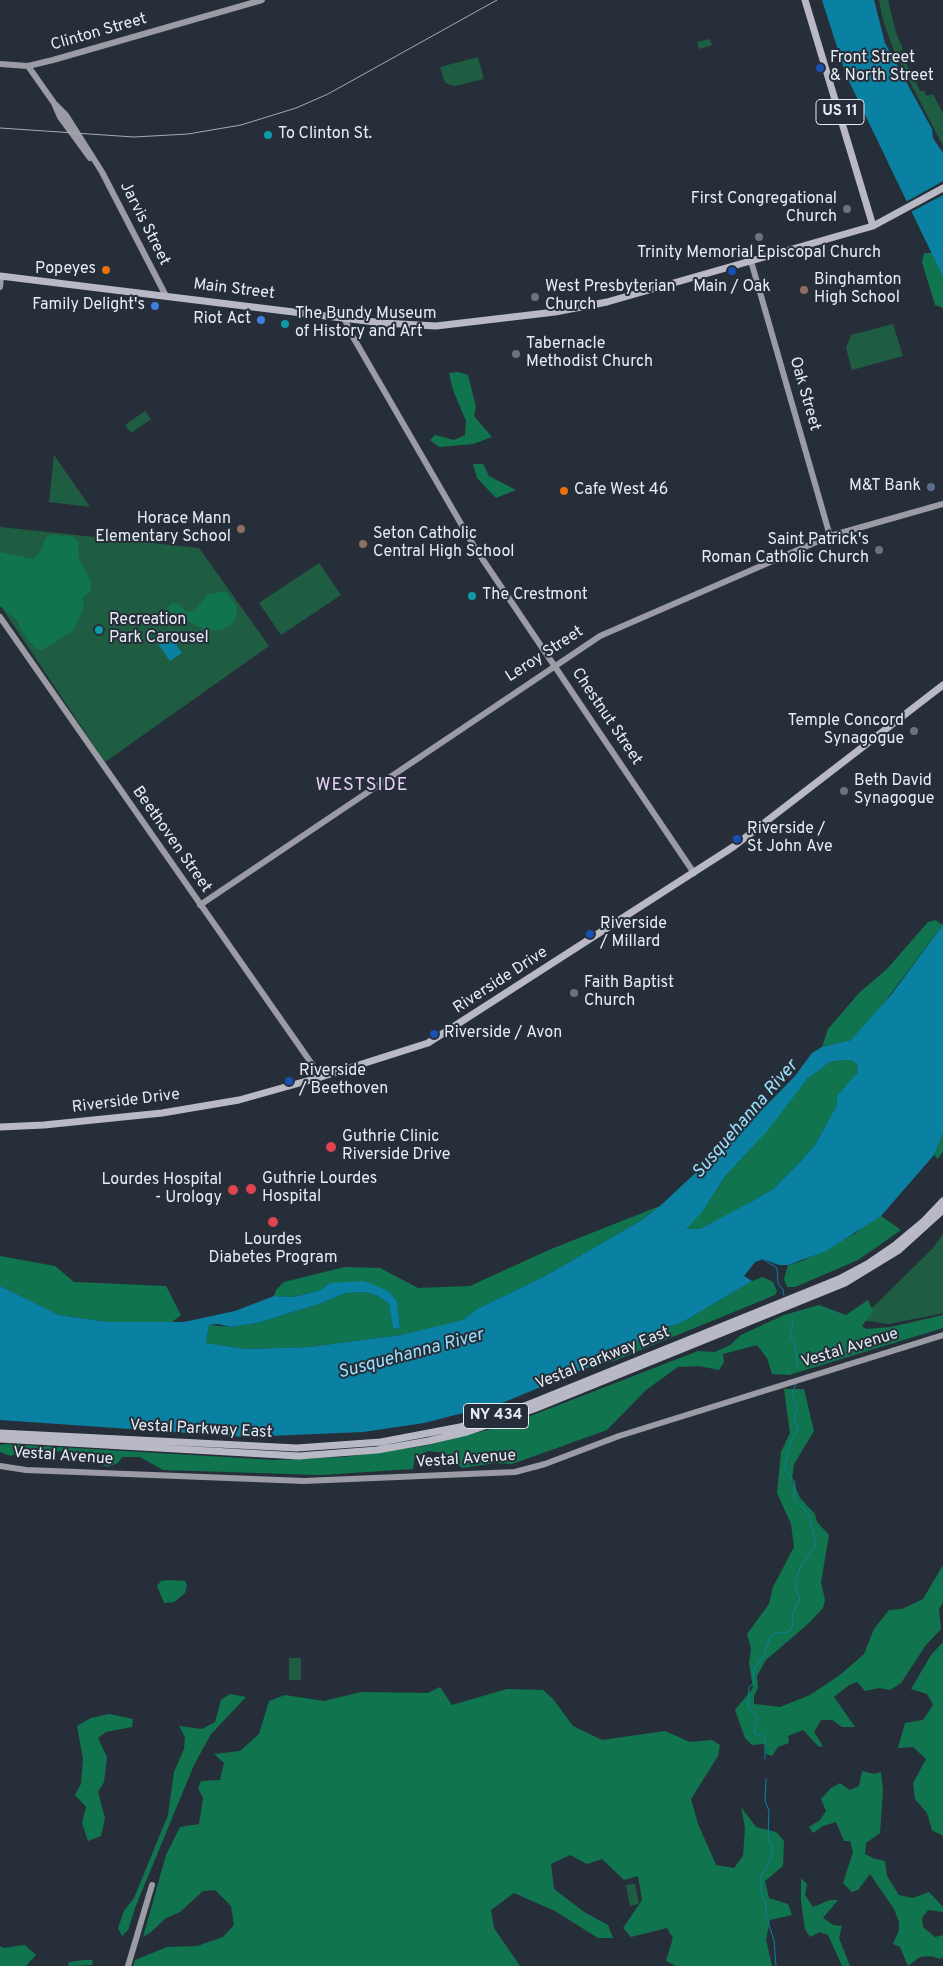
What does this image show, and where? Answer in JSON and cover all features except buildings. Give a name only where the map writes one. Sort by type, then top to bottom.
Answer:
[{"type":"main road","name":"US 11","points":[[805,0],[873,226]]},
{"type":"main road","name":"Main Street","points":[[1,276],[396,324],[436,326],[555,312],[607,302],[873,226],[943,188]]},
{"type":"main road","name":"Riverside Drive","points":[[0,1127],[53,1124],[162,1113],[239,1100],[320,1077],[433,1040],[733,847],[943,685]]},
{"type":"main road","name":"Vestal Parkway East","points":[[0,1432],[297,1448],[381,1442],[460,1427],[527,1405],[839,1278],[869,1263],[894,1246],[924,1221],[943,1200]]},
{"type":"main road","name":"Vestal Parkway East","points":[[0,1439],[299,1456],[377,1450],[438,1439],[498,1422],[534,1409],[845,1283],[899,1250],[943,1210]]},
{"type":"street","name":"Clinton Street","points":[[0,64],[28,66],[262,0]]},
{"type":"street","name":"Jarvis Street","points":[[28,66],[54,103],[60,117],[85,152],[98,166],[166,296]]},
{"type":"street","name":"Oak Street","points":[[751,261],[830,536]]},
{"type":"street","points":[[0,287],[1,276]]},
{"type":"street","name":"Chestnut Street","points":[[344,318],[353,338],[463,528],[694,873]]},
{"type":"street","name":"Leroy Street","points":[[200,905],[554,665],[600,636],[830,536],[943,504]]},
{"type":"street","name":"Beethoven Street","points":[[0,617],[320,1077]]},
{"type":"street","name":"Vestal Avenue","points":[[0,1466],[26,1470],[304,1481],[515,1472],[545,1464],[628,1433],[943,1335]]},
{"type":"street","points":[[128,1966],[152,1886]]},
{"type":"green space","points":[[879,0],[888,0],[896,33],[903,49],[900,51],[920,91],[924,91],[927,96],[933,94],[943,113],[943,146],[894,51],[883,20]]},
{"type":"green space","points":[[710,39],[712,45],[699,49],[697,42]]},
{"type":"green space","points":[[478,57],[484,79],[455,86],[445,83],[440,67]]},
{"type":"green space","points":[[924,253],[932,253],[943,277],[943,308],[935,305],[922,262]]},
{"type":"green space","points":[[893,324],[903,356],[852,370],[846,348],[851,335]]},
{"type":"green space","points":[[458,372],[468,375],[476,407],[474,416],[492,437],[473,444],[439,447],[430,440],[435,435],[454,440],[465,435],[466,421],[453,390],[449,373]]},
{"type":"green space","points":[[145,411],[151,419],[131,433],[125,425]]},
{"type":"green space","points":[[54,455],[90,507],[49,502]]},
{"type":"green space","points":[[473,464],[483,464],[489,476],[516,490],[496,498],[477,478]]},
{"type":"green space","points":[[0,527],[199,548],[269,646],[105,762],[0,605]]},
{"type":"green space","points":[[52,535],[71,536],[80,543],[78,548],[79,559],[91,582],[90,592],[83,597],[84,606],[74,630],[42,650],[35,648],[21,631],[18,621],[0,606],[0,552],[33,559],[39,554],[46,537]]},
{"type":"green space","points":[[319,563],[341,595],[281,635],[259,603]]},
{"type":"green space","points":[[225,591],[237,607],[236,618],[231,625],[221,630],[205,630],[166,610],[172,603],[178,604],[187,612],[194,611],[208,594]]},
{"type":"green space","points":[[935,920],[943,925],[871,1020],[851,1040],[822,1047],[828,1029],[859,993],[887,969],[928,922]]},
{"type":"green space","points":[[851,1060],[857,1064],[858,1072],[850,1082],[815,1145],[799,1163],[773,1189],[733,1213],[700,1229],[685,1229],[710,1200],[726,1175],[807,1079],[830,1062]]},
{"type":"green space","points":[[943,1133],[943,1151],[938,1159],[934,1155]]},
{"type":"green space","points":[[660,1206],[642,1220],[545,1276],[477,1309],[463,1320],[441,1327],[401,1335],[309,1347],[246,1349],[206,1343],[209,1325],[230,1327],[257,1323],[319,1304],[346,1293],[365,1292],[378,1296],[389,1304],[393,1329],[400,1328],[397,1301],[388,1291],[330,1283],[321,1290],[294,1297],[274,1296],[276,1290],[284,1282],[345,1267],[380,1268],[418,1288],[470,1286],[551,1249]]},
{"type":"green space","points":[[881,1216],[901,1230],[858,1260],[795,1287],[787,1287],[784,1279],[788,1265],[802,1261],[856,1233],[868,1222]]},
{"type":"green space","points":[[943,1234],[943,1313],[889,1324],[860,1320],[932,1249]]},
{"type":"green space","points":[[0,1256],[55,1266],[74,1282],[166,1286],[181,1315],[172,1322],[108,1322],[59,1315],[0,1286]]},
{"type":"green space","points":[[763,1277],[773,1282],[777,1291],[775,1295],[614,1361],[596,1364],[663,1328],[681,1323],[752,1281]]},
{"type":"green space","points":[[868,1300],[873,1311],[862,1326],[866,1329],[891,1327],[943,1315],[943,1328],[789,1375],[772,1374],[767,1358],[757,1345],[723,1354],[724,1362],[719,1370],[699,1366],[678,1367],[646,1390],[607,1430],[512,1464],[495,1463],[463,1468],[451,1462],[445,1453],[428,1451],[415,1457],[413,1469],[321,1475],[163,1470],[140,1457],[122,1457],[118,1463],[108,1467],[98,1464],[93,1453],[22,1450],[11,1456],[0,1452],[0,1445],[6,1444],[275,1460],[344,1457],[424,1446],[507,1425],[698,1351],[715,1352],[730,1345],[741,1335],[784,1315],[819,1305],[846,1315]]},
{"type":"green space","points":[[784,1389],[804,1389],[814,1431],[794,1464],[792,1479],[800,1498],[815,1514],[817,1522],[829,1535],[821,1582],[825,1600],[823,1608],[809,1623],[766,1660],[757,1676],[758,1688],[754,1696],[754,1704],[780,1707],[810,1695],[840,1675],[864,1654],[874,1629],[889,1610],[902,1609],[923,1599],[943,1565],[943,1603],[939,1609],[941,1629],[926,1645],[901,1683],[890,1690],[879,1688],[865,1691],[857,1682],[849,1685],[834,1697],[855,1727],[842,1727],[832,1720],[821,1720],[814,1732],[823,1746],[819,1747],[803,1730],[788,1736],[789,1743],[778,1747],[772,1756],[766,1754],[765,1744],[752,1745],[745,1738],[735,1710],[753,1688],[749,1663],[751,1649],[747,1634],[769,1604],[773,1587],[794,1547],[791,1524],[777,1493],[781,1452],[790,1433]]},
{"type":"green space","points":[[161,1581],[185,1581],[187,1585],[185,1593],[174,1602],[164,1603],[157,1586]]},
{"type":"green space","points":[[943,1642],[943,1836],[932,1830],[927,1813],[915,1799],[913,1783],[926,1759],[913,1747],[898,1748],[905,1723],[923,1720],[933,1705],[927,1694],[911,1689],[931,1655]]},
{"type":"green space","points":[[289,1658],[301,1658],[301,1680],[289,1680]]},
{"type":"green space","points":[[440,1687],[452,1705],[507,1689],[543,1690],[553,1699],[573,1726],[602,1740],[665,1731],[690,1742],[712,1740],[720,1745],[718,1756],[691,1799],[698,1824],[716,1865],[734,1868],[743,1856],[745,1828],[741,1807],[756,1827],[776,1832],[784,1841],[783,1866],[765,1881],[769,1898],[788,1904],[792,1915],[770,1920],[766,1940],[772,1966],[676,1966],[666,1961],[673,1938],[667,1928],[631,1937],[623,1928],[642,1900],[638,1876],[624,1880],[602,1859],[587,1864],[570,1855],[551,1864],[554,1889],[584,1912],[608,1925],[613,1938],[598,1938],[555,1911],[514,1893],[491,1910],[494,1928],[520,1966],[133,1966],[135,1960],[167,1947],[197,1946],[223,1937],[234,1925],[231,1906],[215,1890],[203,1891],[180,1912],[166,1918],[143,1937],[166,1855],[180,1827],[199,1824],[203,1798],[198,1788],[201,1781],[220,1780],[224,1763],[214,1754],[240,1751],[259,1734],[269,1701],[285,1695],[324,1701],[361,1692],[428,1693]]},
{"type":"green space","points":[[230,1694],[246,1697],[211,1734],[194,1765],[135,1908],[128,1930],[122,1936],[118,1928],[124,1911],[134,1898],[168,1815],[174,1772],[184,1749],[185,1737],[179,1726],[202,1729],[215,1722],[221,1700]]},
{"type":"green space","points":[[109,1714],[133,1719],[132,1727],[106,1732],[98,1738],[107,1757],[104,1782],[98,1792],[105,1818],[101,1836],[88,1841],[82,1823],[86,1807],[75,1795],[81,1784],[83,1759],[77,1726],[91,1718]]},
{"type":"green space","points":[[862,1771],[874,1774],[881,1772],[883,1790],[880,1833],[866,1843],[865,1854],[885,1861],[887,1876],[899,1895],[913,1898],[929,1892],[943,1907],[943,1912],[928,1910],[922,1918],[923,1927],[935,1937],[943,1935],[943,1957],[940,1959],[931,1956],[920,1957],[908,1966],[900,1947],[893,1944],[899,1930],[899,1922],[894,1909],[870,1874],[858,1890],[852,1892],[843,1883],[853,1852],[850,1841],[844,1841],[836,1822],[823,1826],[813,1833],[809,1827],[820,1820],[826,1811],[821,1799],[831,1788],[840,1783],[850,1790],[859,1786]]},
{"type":"green space","points":[[801,1878],[807,1884],[805,1895],[813,1907],[830,1900],[838,1900],[823,1918],[833,1925],[842,1926],[839,1938],[850,1966],[842,1966],[828,1935],[820,1932],[810,1937],[805,1929],[801,1901]]},
{"type":"green space","points":[[635,1884],[639,1904],[630,1906],[626,1885]]},
{"type":"green space","points":[[25,1945],[36,1955],[26,1966],[0,1966],[0,1946],[3,1948]]},
{"type":"green space","points":[[93,1960],[92,1965],[68,1966],[69,1962]]},
{"type":"water","points":[[822,0],[874,0],[885,43],[932,129],[933,138],[943,153],[943,277],[846,75]]},
{"type":"water","points":[[160,631],[168,632],[182,653],[170,661],[156,641],[155,637]]},
{"type":"water","name":"Susquehanna River","points":[[943,925],[943,1133],[934,1155],[881,1216],[826,1251],[788,1265],[779,1265],[763,1259],[755,1262],[744,1276],[752,1281],[681,1323],[663,1328],[596,1364],[502,1403],[424,1423],[363,1432],[246,1437],[0,1420],[0,1286],[59,1315],[108,1322],[184,1322],[235,1311],[274,1296],[294,1297],[321,1290],[330,1283],[364,1281],[388,1291],[397,1301],[400,1328],[393,1329],[389,1304],[378,1296],[365,1292],[346,1293],[319,1304],[257,1323],[230,1327],[218,1324],[209,1325],[206,1343],[246,1349],[309,1347],[401,1335],[463,1320],[477,1309],[545,1276],[642,1220],[660,1206],[752,1120],[795,1076],[812,1053],[822,1047],[851,1040],[891,995]],"holes":[[[851,1060],[857,1064],[858,1072],[837,1096],[837,1105],[815,1145],[799,1163],[773,1189],[751,1202],[700,1229],[686,1229],[702,1212],[726,1175],[768,1130],[807,1079],[830,1062]]]},
{"type":"pier","points":[[943,181],[943,195],[909,213],[904,203]]},
{"type":"waterway","points":[[763,1259],[777,1268],[778,1283],[783,1290],[784,1296]]},
{"type":"waterway","points":[[793,1321],[790,1336],[795,1345],[798,1367]]},
{"type":"waterway","points":[[765,1759],[765,1737],[754,1733],[758,1718],[748,1707],[749,1687],[754,1683],[753,1671],[764,1655],[770,1637],[777,1633],[789,1632],[793,1626],[792,1615],[800,1598],[795,1588],[797,1577],[800,1568],[816,1544],[808,1513],[794,1499],[795,1482],[784,1469],[791,1441],[798,1429],[794,1418],[797,1409],[792,1393],[796,1384]]},
{"type":"waterway","points":[[766,1779],[765,1801],[769,1811],[768,1838],[773,1848],[770,1861],[761,1876],[761,1893],[766,1903],[766,1916],[774,1940],[776,1966]]},
{"type":"railway","points":[[0,128],[134,137],[188,134],[241,125],[296,108],[328,94],[497,0]]},
{"type":"place","name":"Front Street & North Street","points":[[820,68]]},
{"type":"place","name":"To Clinton St.","points":[[268,135]]},
{"type":"place","name":"First Congregational Church","points":[[847,209]]},
{"type":"place","name":"Trinity Memorial Episcopal Church","points":[[759,237]]},
{"type":"place","name":"Popeyes","points":[[106,270]]},
{"type":"place","name":"Main / Oak","points":[[732,271]]},
{"type":"place","name":"Binghamton High School","points":[[804,290]]},
{"type":"place","name":"West Presbyterian Church","points":[[535,297]]},
{"type":"place","name":"Family Delight's","points":[[155,306]]},
{"type":"place","name":"Riot Act","points":[[261,320]]},
{"type":"place","name":"The Bundy Museum of History and Art","points":[[285,324]]},
{"type":"place","name":"Tabernacle Methodist Church","points":[[516,354]]},
{"type":"place","name":"M&T Bank","points":[[931,487]]},
{"type":"place","name":"Cafe West 46","points":[[564,491]]},
{"type":"place","name":"Horace Mann Elementary School","points":[[241,529]]},
{"type":"place","name":"Seton Catholic Central High School","points":[[363,544]]},
{"type":"place","name":"Saint Patrick's Roman Catholic Church","points":[[879,550]]},
{"type":"place","name":"The Crestmont","points":[[472,596]]},
{"type":"place","name":"Recreation Park Carousel","points":[[99,630]]},
{"type":"place","name":"Temple Concord Synagogue","points":[[914,731]]},
{"type":"place","name":"Beth David Synagogue","points":[[844,791]]},
{"type":"place","name":"Riverside / St John Ave","points":[[737,839]]},
{"type":"place","name":"Riverside / Millard","points":[[590,934]]},
{"type":"place","name":"Faith Baptist Church","points":[[574,993]]},
{"type":"place","name":"Riverside / Avon","points":[[434,1034]]},
{"type":"place","name":"Riverside / Beethoven","points":[[289,1081]]},
{"type":"place","name":"Guthrie Clinic Riverside Drive","points":[[331,1147]]},
{"type":"place","name":"Guthrie Lourdes Hospital","points":[[251,1189]]},
{"type":"place","name":"Lourdes Hospital - Urology","points":[[233,1190]]},
{"type":"place","name":"Lourdes Diabetes Program","points":[[273,1222]]},
{"type":"district","name":"WESTSIDE","points":[[362,786]]}]
